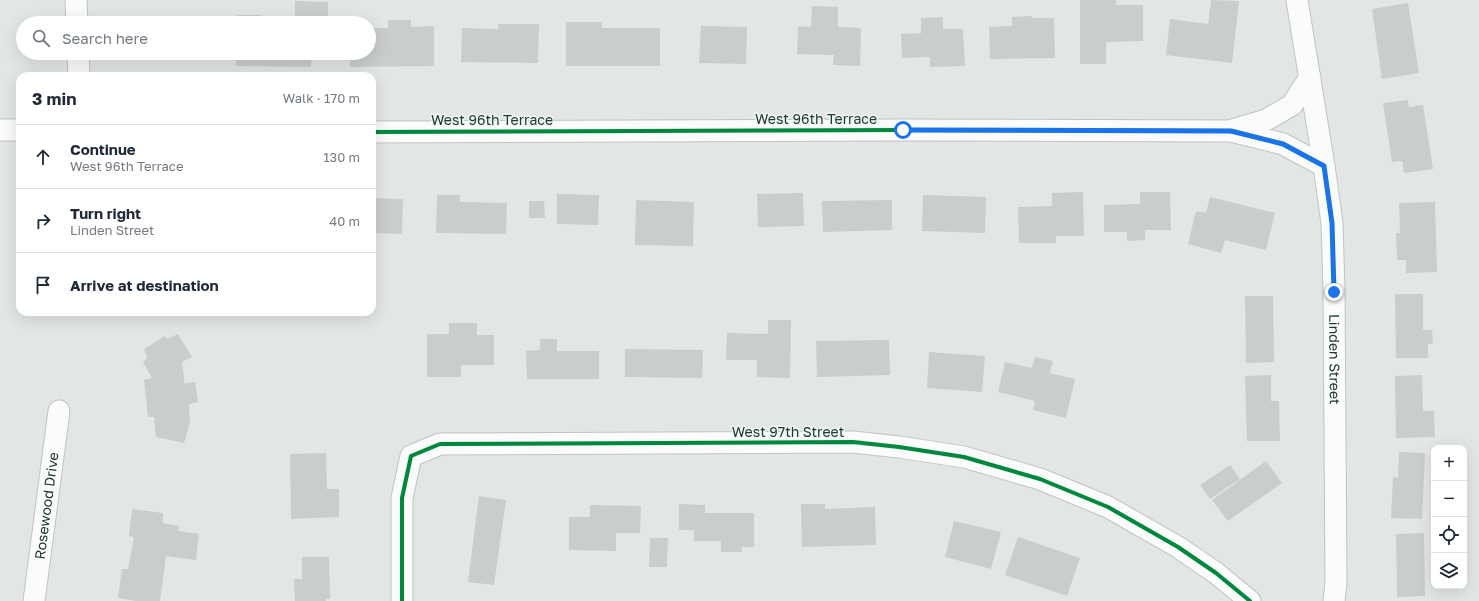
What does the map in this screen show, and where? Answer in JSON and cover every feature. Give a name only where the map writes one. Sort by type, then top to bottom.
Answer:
[{"type":"street","points":[[76,0],[77,16]]},
{"type":"street","name":"Linden Street","points":[[1297,0],[1332,223],[1334,292],[1336,583],[1334,601]]},
{"type":"street","points":[[78,60],[79,72]]},
{"type":"street","name":"West 96th Terrace","points":[[1231,131],[1266,120],[1292,105],[1310,77]]},
{"type":"street","points":[[0,130],[16,130]]},
{"type":"street","name":"West 96th Terrace","points":[[376,132],[895,130],[1231,131],[1283,144],[1324,166]]},
{"type":"street","name":"Rosewood Drive","points":[[34,601],[59,411]]},
{"type":"street","name":"West 97th Street","points":[[402,601],[402,498],[411,456],[440,444],[853,442],[899,447],[964,457],[1040,479],[1108,507],[1178,547],[1216,573],[1250,601]]},
{"type":"building","points":[[1080,0],[1116,0],[1116,5],[1143,5],[1143,41],[1106,42],[1106,64],[1080,64]]},
{"type":"building","points":[[1211,0],[1239,1],[1232,63],[1166,55],[1170,19],[1208,24]]},
{"type":"building","points":[[295,1],[328,2],[328,16],[295,16]]},
{"type":"building","points":[[1408,3],[1419,73],[1382,79],[1372,9]]},
{"type":"building","points":[[812,6],[838,7],[838,27],[861,28],[860,66],[833,65],[834,55],[797,54],[798,26],[811,27]]},
{"type":"building","points":[[237,15],[261,15],[261,16]]},
{"type":"building","points":[[1032,16],[1032,18],[1054,18],[1055,58],[990,59],[989,27],[1012,26],[1012,17]]},
{"type":"building","points":[[943,17],[943,29],[963,29],[965,66],[930,67],[930,57],[902,58],[901,34],[921,33],[921,18]]},
{"type":"building","points":[[388,20],[411,20],[411,27],[434,26],[434,66],[350,67],[350,60],[376,60],[376,28],[388,28]]},
{"type":"building","points":[[566,22],[602,22],[602,28],[660,28],[660,66],[566,66]]},
{"type":"building","points":[[498,24],[539,24],[538,63],[461,62],[462,28],[498,29]]},
{"type":"building","points":[[701,26],[747,27],[746,64],[699,63]]},
{"type":"building","points":[[236,60],[312,60],[311,67],[236,66]]},
{"type":"building","points":[[1408,100],[1409,107],[1423,105],[1433,169],[1404,173],[1402,161],[1392,162],[1383,103]]},
{"type":"building","points":[[1083,192],[1084,236],[1056,236],[1056,243],[1019,243],[1018,207],[1052,206],[1052,193]]},
{"type":"building","points":[[1140,192],[1170,192],[1171,230],[1145,230],[1145,240],[1127,241],[1127,232],[1104,232],[1104,205],[1140,204]]},
{"type":"building","points":[[803,193],[804,226],[758,227],[757,194]]},
{"type":"building","points":[[557,194],[599,195],[598,225],[557,224]]},
{"type":"building","points":[[437,195],[460,195],[460,202],[507,203],[506,234],[436,233]]},
{"type":"building","points":[[923,195],[986,197],[985,233],[922,231]]},
{"type":"building","points":[[1210,197],[1275,213],[1266,250],[1225,240],[1221,253],[1188,244],[1196,211],[1206,213]]},
{"type":"building","points":[[376,198],[403,199],[402,234],[376,233]]},
{"type":"building","points":[[636,200],[694,202],[693,246],[635,245]]},
{"type":"building","points":[[892,200],[892,230],[823,232],[822,201]]},
{"type":"building","points":[[529,201],[544,201],[545,218],[529,218]]},
{"type":"building","points":[[1435,202],[1437,272],[1406,273],[1406,260],[1397,260],[1396,233],[1400,233],[1399,203]]},
{"type":"building","points":[[1395,294],[1423,294],[1423,330],[1432,330],[1433,344],[1428,344],[1428,358],[1396,358]]},
{"type":"building","points":[[1245,296],[1273,296],[1274,362],[1246,363]]},
{"type":"building","points":[[768,320],[791,320],[790,378],[757,377],[757,360],[726,360],[727,333],[768,334]]},
{"type":"building","points":[[449,323],[477,323],[477,335],[494,335],[494,365],[461,365],[461,377],[427,377],[427,334],[449,334]]},
{"type":"building","points":[[178,334],[192,357],[182,362],[185,386],[186,383],[195,382],[198,402],[189,404],[190,423],[184,443],[156,437],[154,417],[148,417],[144,380],[152,378],[143,362],[147,358],[144,349],[165,336],[167,339]]},
{"type":"building","points":[[540,339],[557,339],[557,351],[599,351],[599,379],[527,379],[526,351],[540,350]]},
{"type":"building","points":[[889,340],[890,375],[817,377],[816,341]]},
{"type":"building","points":[[625,349],[703,350],[702,378],[625,377]]},
{"type":"building","points":[[929,352],[985,356],[982,392],[927,388]]},
{"type":"building","points":[[1035,357],[1053,361],[1050,373],[1075,379],[1066,418],[1033,410],[1035,401],[998,392],[1005,362],[1032,368]]},
{"type":"building","points":[[1271,375],[1271,401],[1279,401],[1280,441],[1247,441],[1245,376]]},
{"type":"building","points":[[1422,375],[1423,411],[1434,411],[1435,437],[1396,438],[1395,376]]},
{"type":"building","points":[[1399,452],[1425,453],[1422,519],[1391,518],[1393,477],[1398,478]]},
{"type":"building","points":[[326,453],[327,489],[339,489],[339,517],[291,519],[290,454]]},
{"type":"building","points":[[1266,461],[1282,483],[1228,521],[1212,500]]},
{"type":"building","points":[[1230,465],[1240,479],[1210,499],[1200,485]]},
{"type":"building","points":[[479,496],[506,500],[494,585],[468,582]]},
{"type":"building","points":[[679,504],[705,505],[705,513],[754,513],[754,547],[742,547],[742,552],[721,552],[721,541],[694,541],[694,530],[679,530]]},
{"type":"building","points":[[801,504],[825,504],[825,509],[875,507],[876,545],[802,547]]},
{"type":"building","points":[[590,505],[641,506],[640,533],[616,533],[616,551],[569,550],[569,517],[590,517]]},
{"type":"building","points":[[132,509],[163,513],[163,523],[179,526],[178,531],[199,534],[196,560],[166,556],[160,601],[136,601],[118,598],[122,569],[128,569],[134,537],[129,536]]},
{"type":"building","points":[[954,521],[1001,532],[991,569],[945,557]]},
{"type":"building","points":[[1424,533],[1425,596],[1397,597],[1396,534]]},
{"type":"building","points":[[1018,537],[1080,558],[1067,596],[1005,575]]},
{"type":"building","points":[[650,538],[668,538],[667,567],[649,567]]},
{"type":"building","points":[[302,557],[329,557],[330,599],[326,599],[326,601],[295,601],[294,579],[302,579]]},
{"type":"cycle path","points":[[376,132],[903,130],[1231,131],[1283,144],[1324,166]]},
{"type":"cycle path","points":[[402,601],[402,498],[411,456],[440,444],[853,442],[899,447],[964,457],[1040,479],[1108,507],[1178,547],[1216,573],[1250,601]]},
{"type":"route","points":[[903,130],[1231,131],[1283,144],[1324,166],[1332,223],[1334,292]]}]
